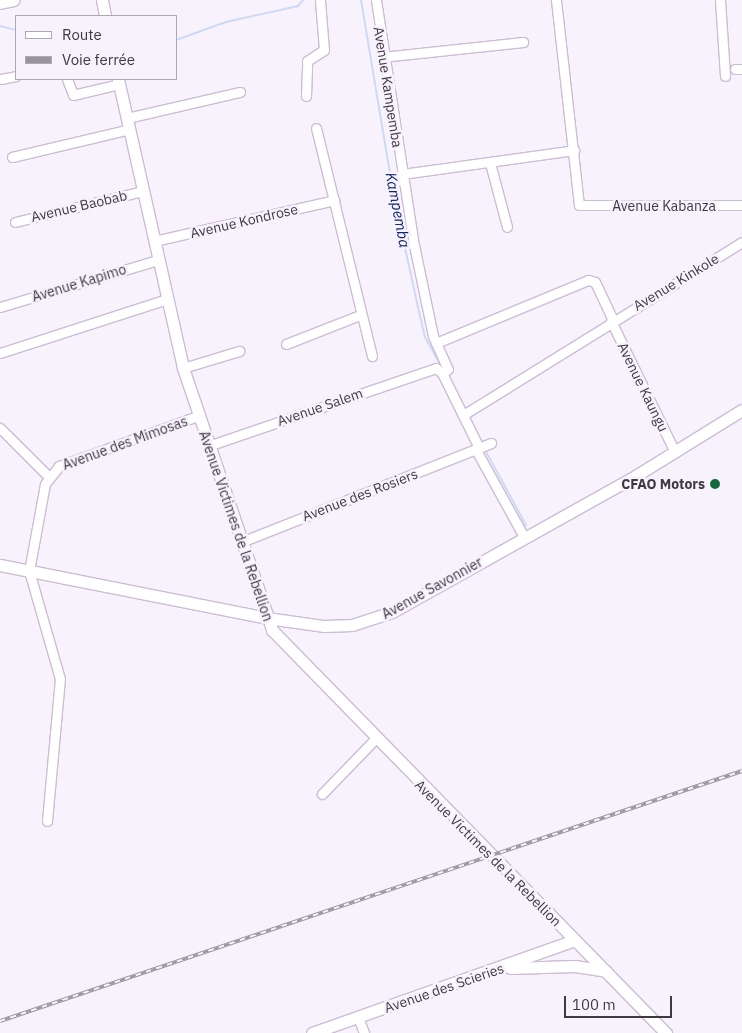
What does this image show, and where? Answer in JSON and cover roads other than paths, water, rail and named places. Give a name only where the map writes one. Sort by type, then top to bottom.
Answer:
[{"type":"main road","points":[[0,3],[14,0]]},
{"type":"street","points":[[102,0],[105,15]]},
{"type":"street","points":[[306,96],[307,61],[324,50],[320,0]]},
{"type":"street","name":"Avenue Kampemba","points":[[376,0],[382,57],[402,174],[436,343],[445,372],[483,446],[524,537]]},
{"type":"street","points":[[402,174],[574,150],[556,0]]},
{"type":"street","points":[[720,0],[725,76]]},
{"type":"street","points":[[382,57],[523,42]]},
{"type":"street","points":[[1,79],[15,76]]},
{"type":"street","points":[[67,80],[73,95],[119,81]]},
{"type":"street","name":"Avenue Victimes de la Rebellion","points":[[119,81],[183,368],[267,618],[276,637],[666,1033]]},
{"type":"street","points":[[12,157],[240,92]]},
{"type":"street","points":[[316,128],[360,315],[372,356]]},
{"type":"street","name":"Avenue Kabanza","points":[[574,150],[579,203],[586,206],[742,205]]},
{"type":"street","points":[[490,163],[507,226]]},
{"type":"street","name":"Avenue Baobab","points":[[15,222],[143,191]]},
{"type":"street","name":"Avenue Kondrose","points":[[154,241],[334,200]]},
{"type":"street","name":"Avenue Kinkole","points":[[466,413],[612,320],[742,242]]},
{"type":"street","name":"Avenue Kapimo","points":[[0,307],[158,260]]},
{"type":"street","name":"Avenue Kaungu","points":[[436,343],[588,280],[595,282],[675,452]]},
{"type":"street","points":[[0,353],[167,299]]},
{"type":"street","points":[[286,344],[360,315]]},
{"type":"street","points":[[183,368],[238,351]]},
{"type":"street","name":"Avenue Salem","points":[[208,446],[432,369],[445,372]]},
{"type":"street","name":"Avenue Savonnier","points":[[0,565],[267,618],[337,627],[379,618],[675,452],[742,410]]},
{"type":"street","name":"Avenue des Mimosas","points":[[47,821],[60,679],[29,571],[48,476],[58,466],[198,416]]},
{"type":"street","points":[[0,428],[48,476]]},
{"type":"street","name":"Avenue des Rosiers","points":[[241,542],[483,446]]},
{"type":"street","points":[[322,794],[376,738]]},
{"type":"street","name":"Avenue des Scieries","points":[[312,1033],[574,940]]},
{"type":"street","points":[[493,970],[574,966],[606,971]]},
{"type":"street","points":[[358,1018],[364,1033]]},
{"type":"waterway","points":[[178,39],[226,22],[298,6],[303,0]]},
{"type":"waterway","name":"Kampemba","points":[[361,0],[394,198],[417,303],[425,337],[442,368]]},
{"type":"waterway","points":[[0,26],[15,30]]},
{"type":"waterway","name":"Kampemba","points":[[484,448],[526,525]]},
{"type":"railway","points":[[0,1021],[742,771]]},
{"type":"place","name":"CFAO Motors","points":[[715,484]]}]
